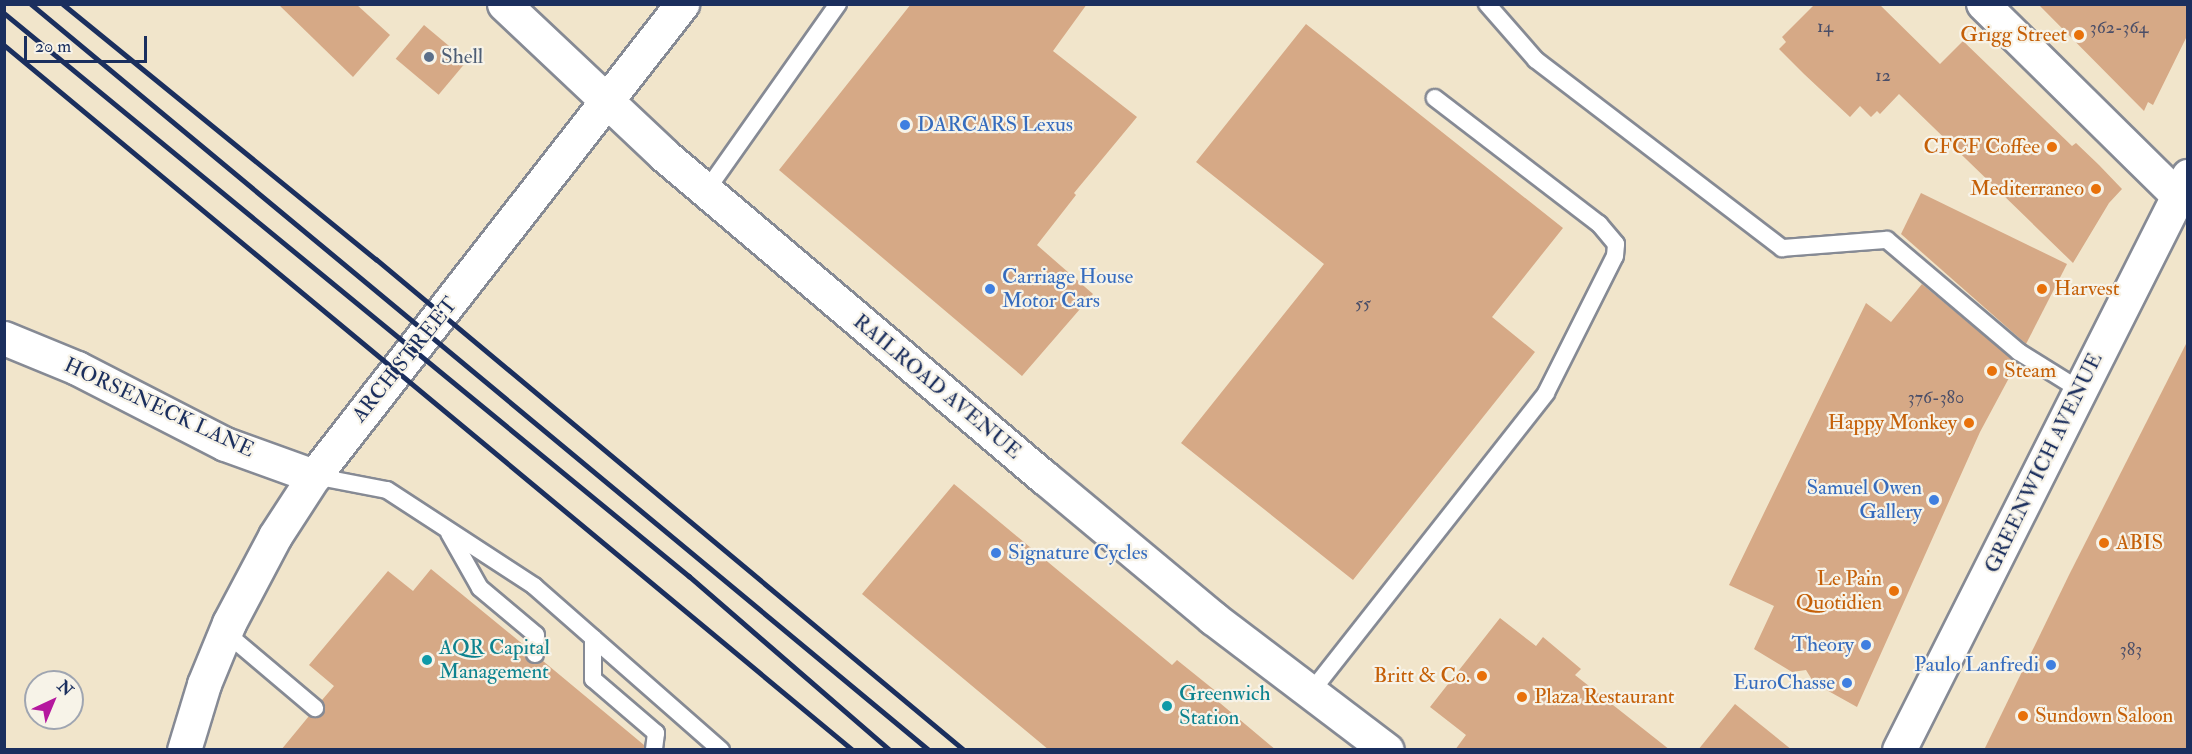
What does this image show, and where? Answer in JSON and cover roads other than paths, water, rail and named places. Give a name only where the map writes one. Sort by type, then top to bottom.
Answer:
[{"type":"main road","name":"RAILROAD AVENUE","points":[[504,4],[706,191],[1195,603],[1387,750]]},
{"type":"main road","name":"ARCH STREET","points":[[184,750],[225,632],[275,536],[314,476],[608,102],[682,4]]},
{"type":"main road","name":"GREENWICH AVENUE","points":[[1899,750],[2183,186]]},
{"type":"main road","name":"HORSENECK LANE","points":[[4,338],[77,368],[225,444],[314,476]]},
{"type":"street","points":[[1983,4],[2183,186]]},
{"type":"lane","points":[[706,191],[838,4]]},
{"type":"lane","points":[[1487,4],[1536,60],[1782,248],[1887,240],[2019,352],[2080,390]]},
{"type":"lane","points":[[1311,692],[1546,393],[1615,256],[1616,244],[1599,224],[1435,98]]},
{"type":"lane","points":[[314,476],[387,490],[534,586],[721,750]]},
{"type":"lane","points":[[447,530],[480,588],[536,635],[535,654]]},
{"type":"lane","points":[[225,632],[315,708]]},
{"type":"lane","points":[[594,638],[593,678],[656,733],[654,750]]},
{"type":"railway","points":[[31,4],[929,750]]},
{"type":"railway","points":[[63,4],[376,259],[964,750]]},
{"type":"railway","points":[[4,13],[689,576],[890,750]]},
{"type":"railway","points":[[4,45],[853,750]]},
{"type":"place","name":"Grigg Street","points":[[2079,35]]},
{"type":"place","name":"Shell","points":[[429,57]]},
{"type":"place","name":"DARCARS Lexus","points":[[905,125]]},
{"type":"place","name":"CFCF Coffee","points":[[2052,147]]},
{"type":"place","name":"Mediterraneo","points":[[2096,189]]},
{"type":"place","name":"Carriage House Motor Cars","points":[[990,289]]},
{"type":"place","name":"Harvest","points":[[2042,289]]},
{"type":"place","name":"Steam","points":[[1992,371]]},
{"type":"place","name":"Happy Monkey","points":[[1969,423]]},
{"type":"place","name":"Samuel Owen Gallery","points":[[1934,500]]},
{"type":"place","name":"ABIS","points":[[2104,543]]},
{"type":"place","name":"Signature Cycles","points":[[996,553]]},
{"type":"place","name":"Le Pain Quotidien","points":[[1894,591]]},
{"type":"place","name":"Theory","points":[[1866,645]]},
{"type":"place","name":"AQR Capital Management","points":[[427,660]]},
{"type":"place","name":"Paulo Lanfredi","points":[[2051,665]]},
{"type":"place","name":"Britt & Co.","points":[[1482,676]]},
{"type":"place","name":"EuroChasse","points":[[1847,683]]},
{"type":"place","name":"Plaza Restaurant","points":[[1522,697]]},
{"type":"place","name":"Greenwich Station","points":[[1167,706]]},
{"type":"place","name":"Sundown Saloon","points":[[2023,716]]}]
